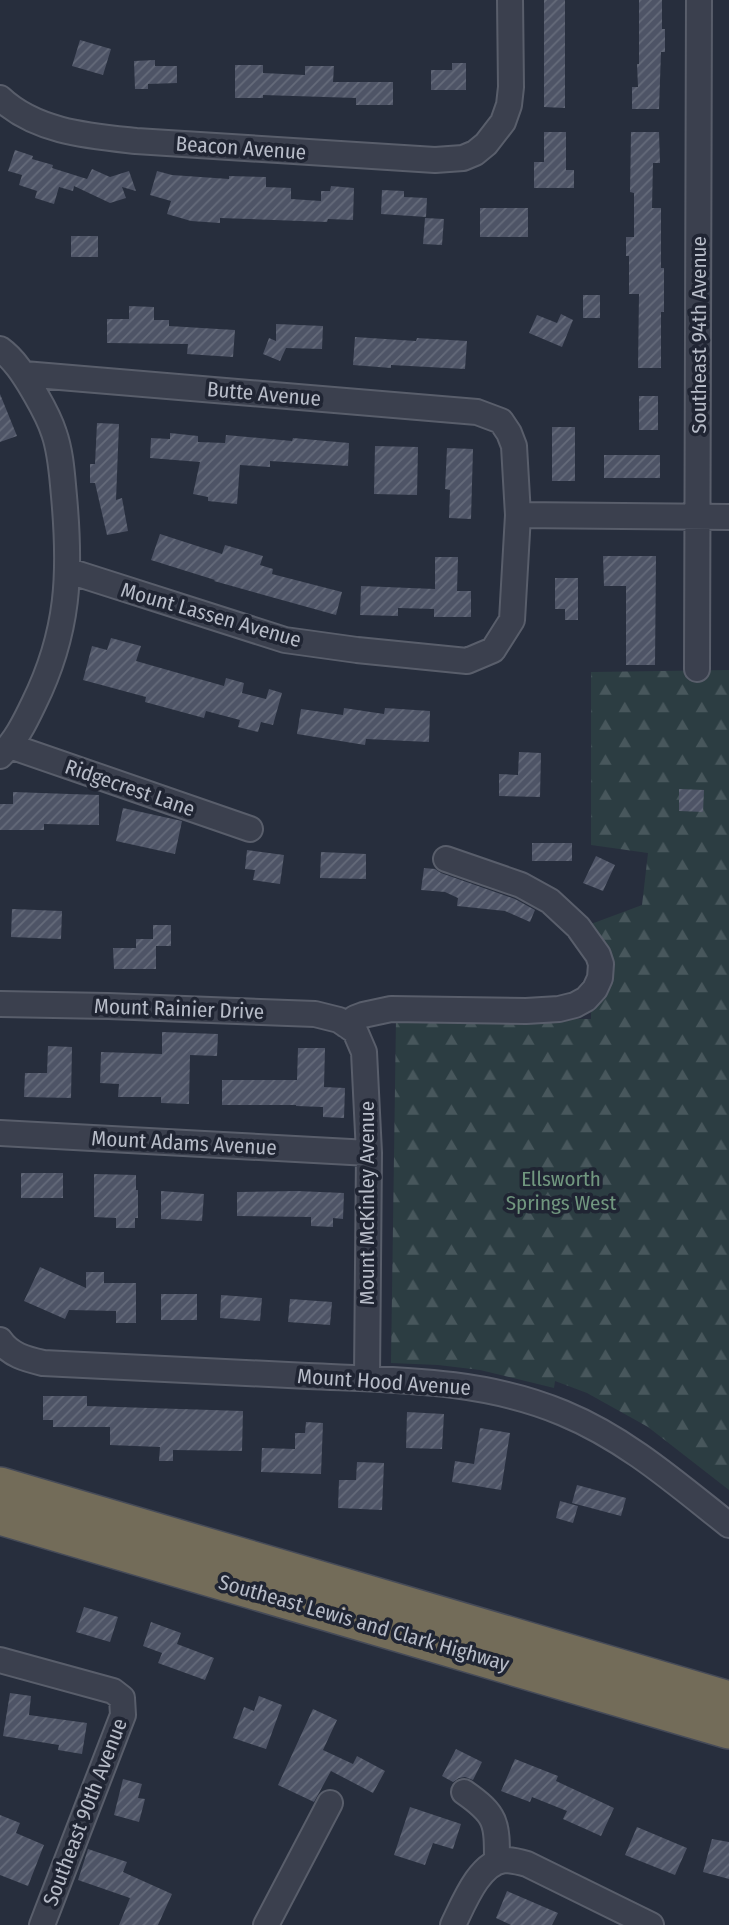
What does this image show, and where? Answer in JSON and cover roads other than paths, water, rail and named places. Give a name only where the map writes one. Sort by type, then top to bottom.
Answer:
[{"type":"highway","name":"Southeast Lewis and Clark Highway","points":[[0,1486],[729,1699]]},
{"type":"highway","name":"Southeast Lewis and Clark Highway","points":[[0,1516],[729,1730]]},
{"type":"highway","points":[[0,1540],[133,1573],[186,1570]]},
{"type":"street","name":"Beacon Avenue","points":[[0,98],[31,119],[86,135],[136,141],[435,160],[463,158],[486,144],[503,122],[509,106],[512,87],[510,0]]},
{"type":"street","name":"Southeast 94th Avenue","points":[[697,669],[699,0]]},
{"type":"street","points":[[0,349],[24,374],[45,410],[54,432],[60,454],[69,571],[58,644],[45,682],[5,751]]},
{"type":"street","name":"Butte Avenue","points":[[24,374],[477,412],[502,421]]},
{"type":"street","name":"Mount Lassen Avenue","points":[[69,571],[285,640],[467,661],[494,650],[512,620],[518,515],[514,446],[502,421]]},
{"type":"street","points":[[518,515],[729,517]]},
{"type":"street","name":"Ridgecrest Lane","points":[[5,751],[250,829]]},
{"type":"street","points":[[351,1028],[355,1018],[391,1009],[559,1009],[586,999],[595,989],[600,978],[601,964],[598,955],[578,927],[550,901],[522,886],[446,859]]},
{"type":"street","name":"Mount Rainier Drive","points":[[0,1004],[315,1014],[339,1020],[351,1028]]},
{"type":"street","name":"Mount McKinley Avenue","points":[[351,1028],[364,1052],[369,1153],[368,1378]]},
{"type":"street","name":"Mount Adams Avenue","points":[[0,1133],[369,1153]]},
{"type":"street","name":"Mount Hood Avenue","points":[[2,1343],[20,1357],[43,1363],[440,1383],[519,1398],[560,1412],[609,1435],[647,1459],[729,1525]]},
{"type":"street","name":"Southeast 90th Avenue","points":[[0,1660],[105,1688],[122,1698],[124,1706],[123,1715],[42,1925]]},
{"type":"street","points":[[464,1792],[484,1806],[492,1817],[497,1838],[498,1861]]},
{"type":"street","points":[[266,1925],[330,1803]]},
{"type":"street","points":[[453,1925],[474,1883],[498,1861],[527,1864],[651,1925]]},
{"type":"park label","name":"Ellsworth Springs West","points":[[561,1191]]}]
